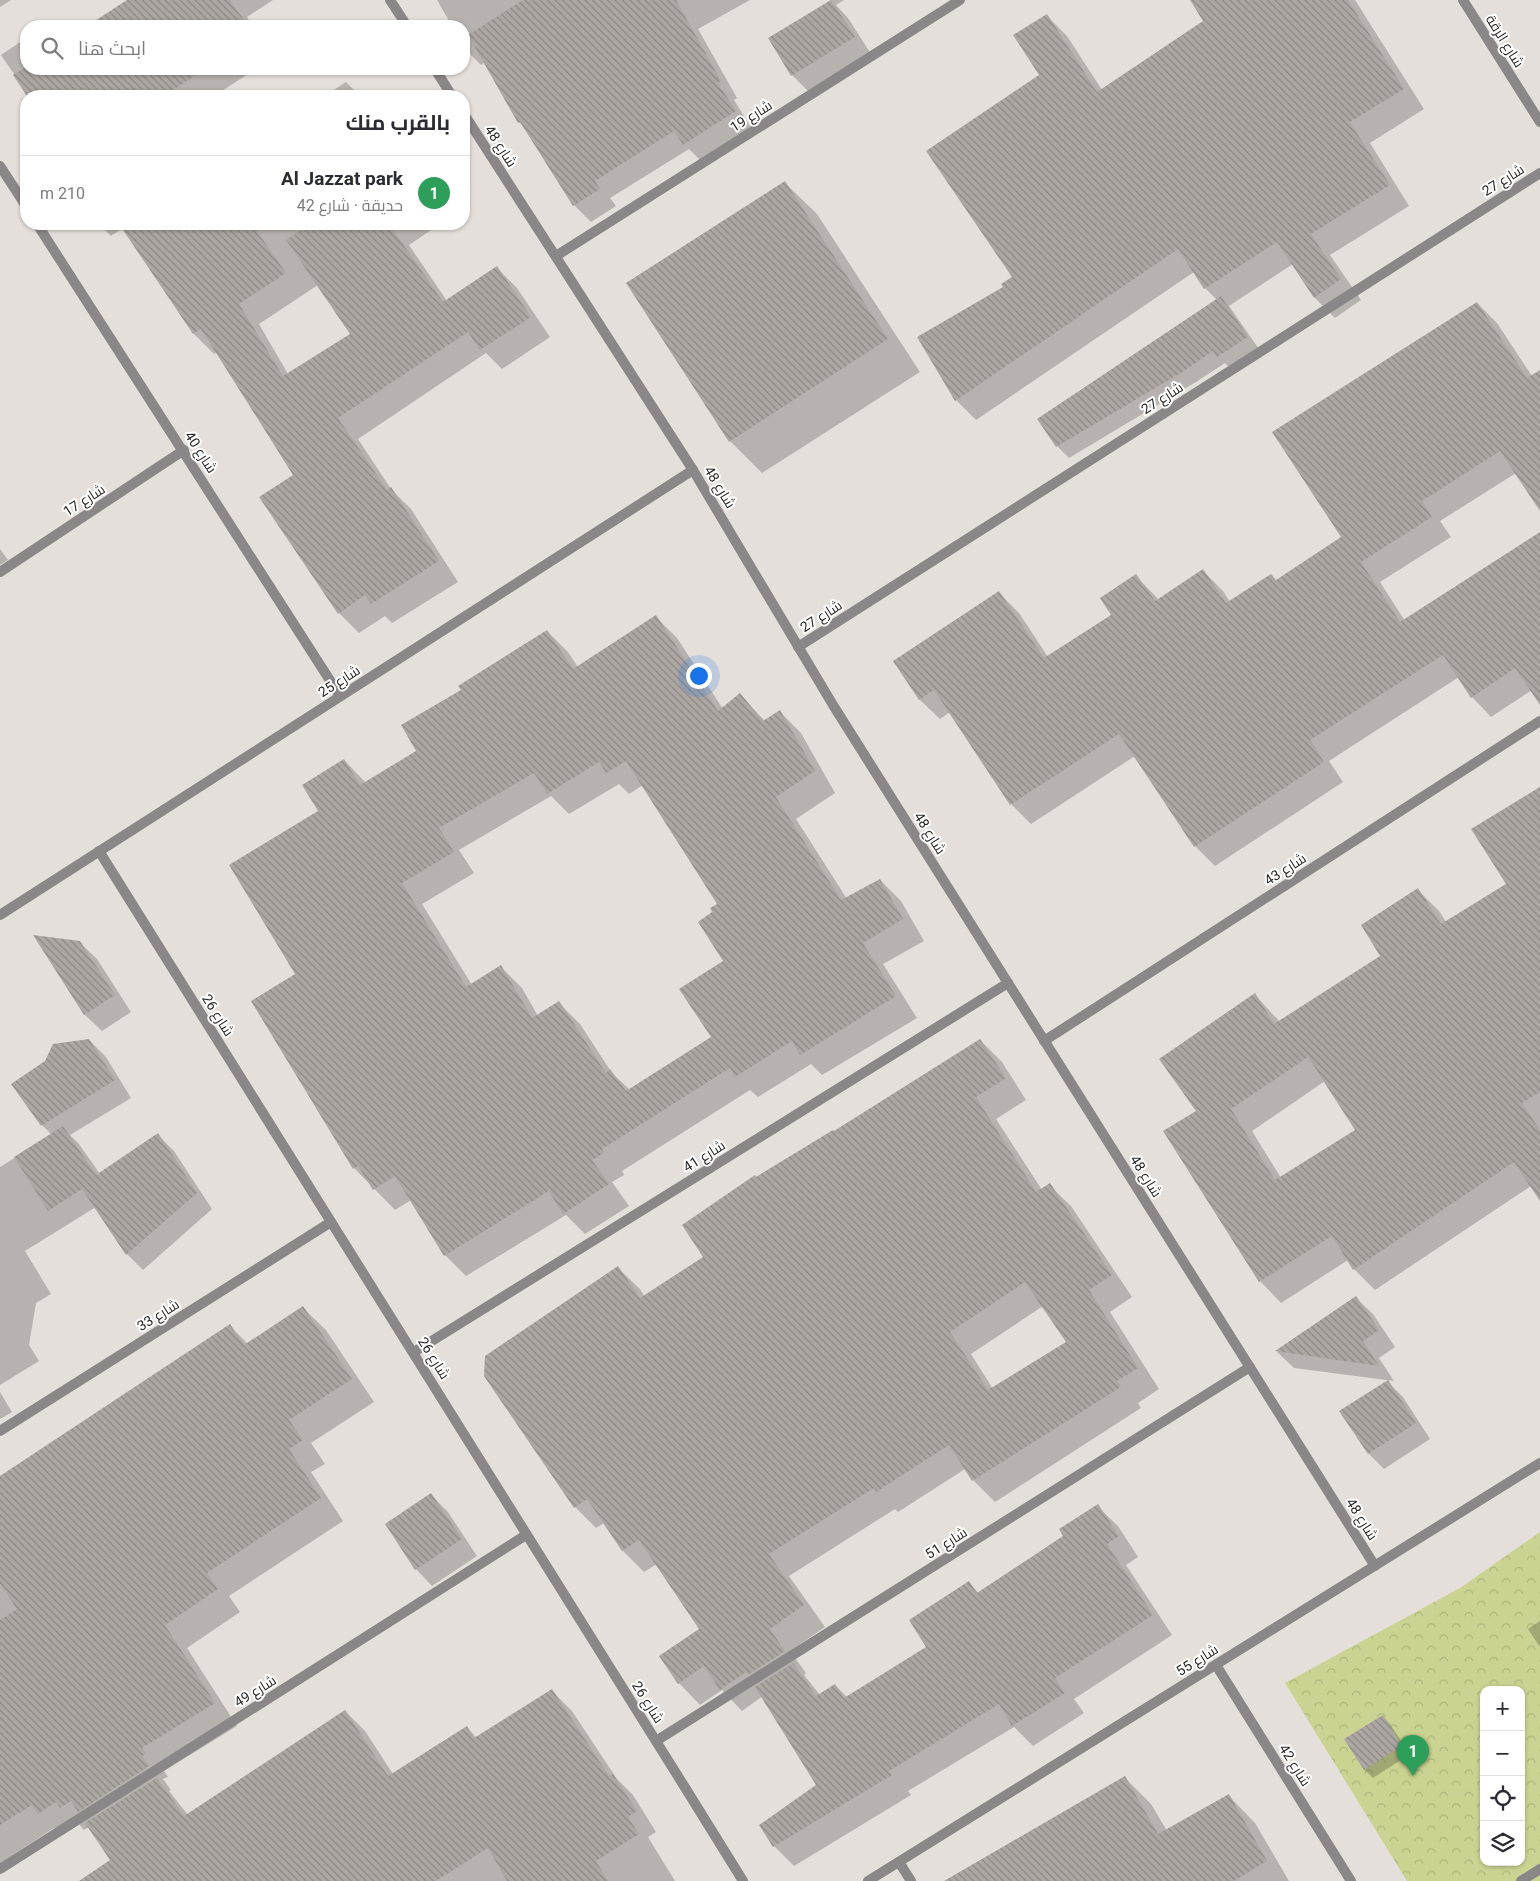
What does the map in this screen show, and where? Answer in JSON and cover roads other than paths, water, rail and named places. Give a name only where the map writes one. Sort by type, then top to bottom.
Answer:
[{"type":"street","points":[[390,0],[403,20]]},
{"type":"street","name":"شارع 19","points":[[556,256],[960,0]]},
{"type":"street","name":"شارع الرقة","points":[[1463,0],[1540,122]]},
{"type":"street","points":[[438,75],[448,90]]},
{"type":"street","name":"شارع 48","points":[[470,123],[693,470],[798,647],[1375,1566]]},
{"type":"street","points":[[0,166],[20,197]]},
{"type":"street","name":"شارع 27","points":[[798,647],[1540,172]]},
{"type":"street","name":"شارع 40","points":[[41,230],[184,450],[340,696]]},
{"type":"street","name":"شارع 17","points":[[0,572],[184,450]]},
{"type":"street","name":"شارع 25","points":[[1,913],[693,470]]},
{"type":"street","name":"شارع 43","points":[[1044,1041],[1540,721]]},
{"type":"street","name":"شارع 26","points":[[99,852],[414,1352],[526,1535],[743,1881]]},
{"type":"street","name":"شارع 41","points":[[414,1352],[1008,983]]},
{"type":"street","name":"شارع 33","points":[[0,1431],[331,1222]]},
{"type":"street","name":"شارع 51","points":[[656,1741],[1250,1367]]},
{"type":"street","name":"شارع 55","points":[[868,1881],[1540,1463]]},
{"type":"street","name":"شارع 49","points":[[0,1869],[526,1535]]},
{"type":"street","name":"شارع 42","points":[[1216,1664],[1351,1881]]},
{"type":"street","points":[[900,1862],[911,1881]]},
{"type":"street","points":[[1521,1881],[1540,1869]]},
{"type":"place","name":"Al Jazzat park","points":[[1413,1776]]}]
